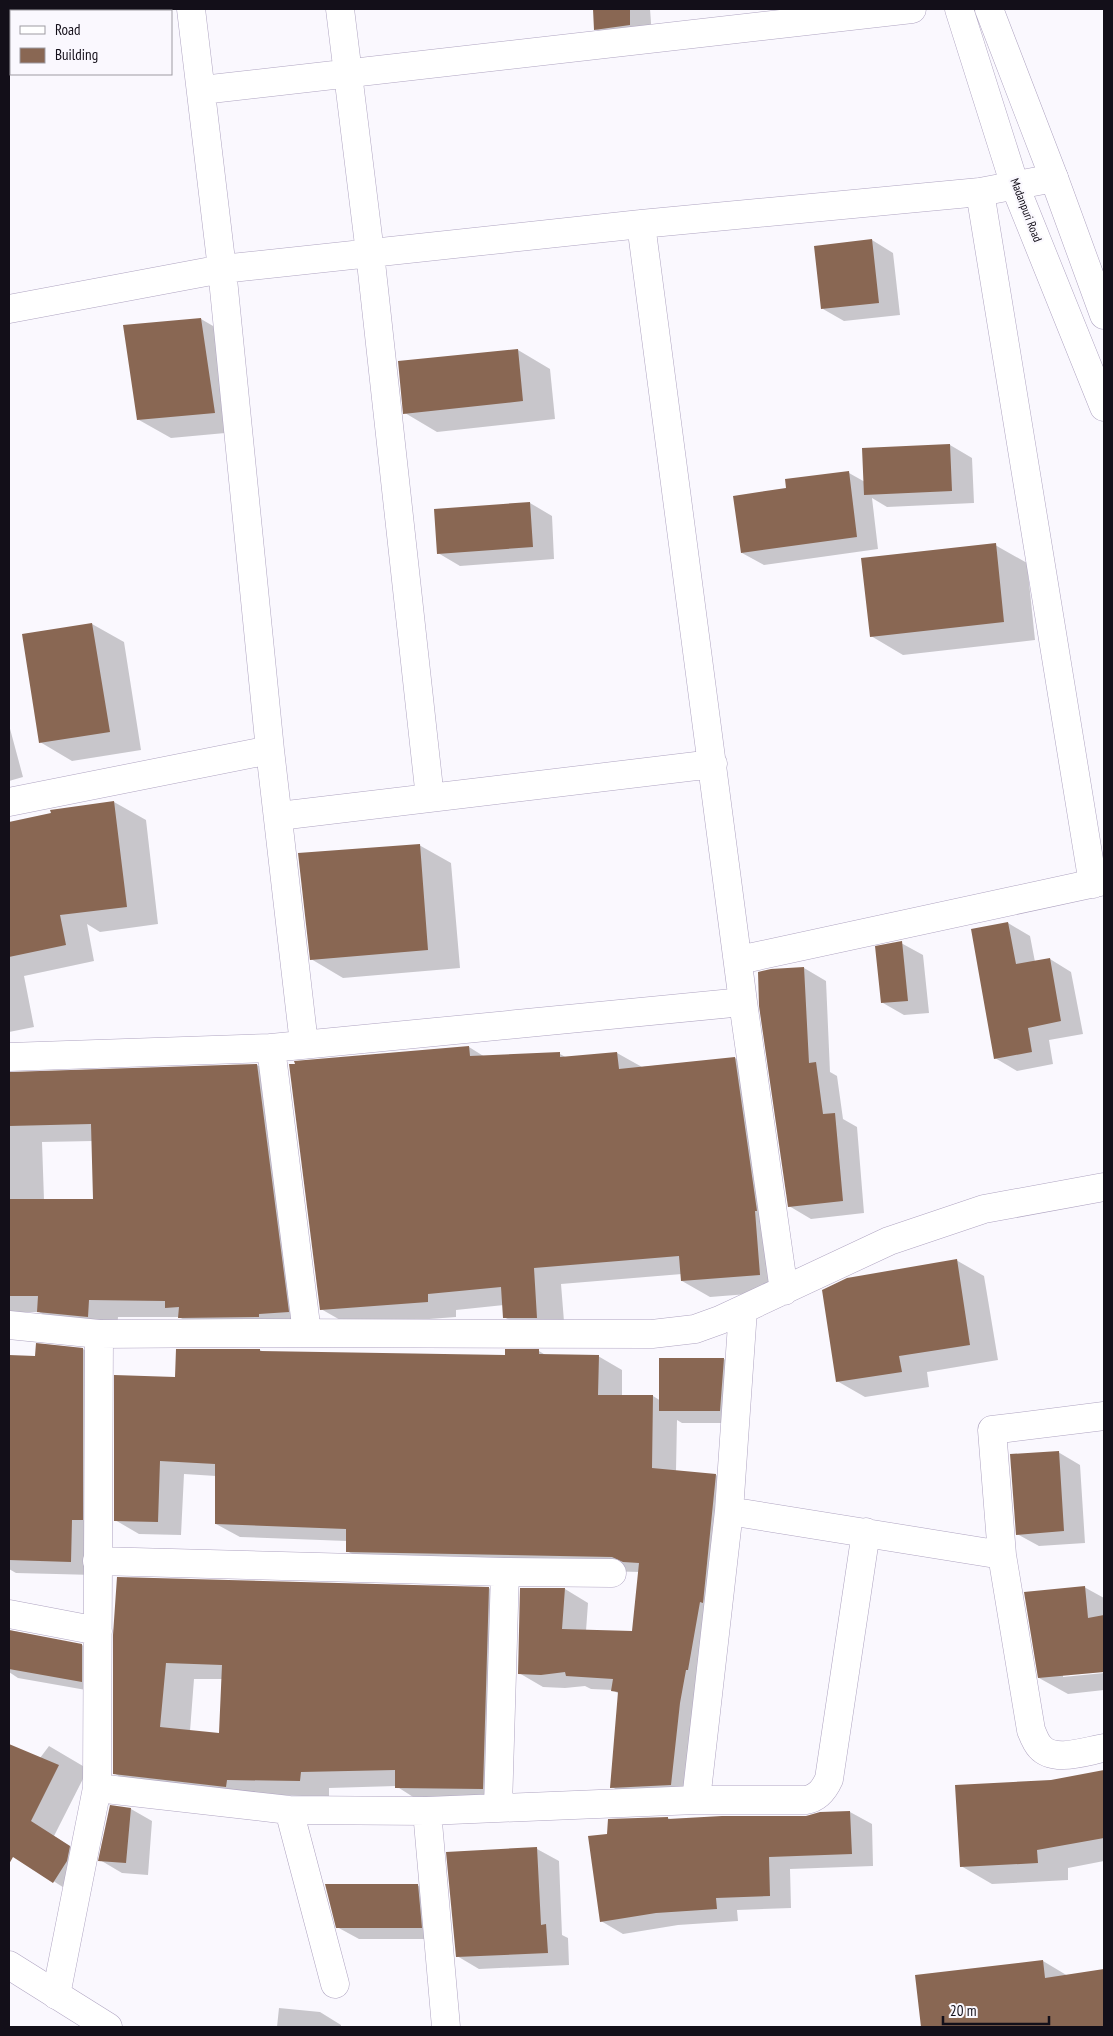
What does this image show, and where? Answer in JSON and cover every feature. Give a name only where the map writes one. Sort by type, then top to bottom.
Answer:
[{"type":"street","points":[[191,9],[222,269],[270,750],[304,1044]]},
{"type":"street","points":[[340,9],[370,253],[430,798]]},
{"type":"street","points":[[202,90],[912,9]]},
{"type":"street","name":"Madanpuri Road","points":[[959,9],[1015,186],[1104,407]]},
{"type":"street","points":[[989,9],[1104,315]]},
{"type":"street","points":[[9,309],[222,269],[641,224],[980,192],[1054,178]]},
{"type":"street","points":[[738,960],[1099,882],[980,192]]},
{"type":"street","points":[[641,224],[743,1002],[784,1291]]},
{"type":"street","points":[[9,802],[270,750]]},
{"type":"street","points":[[279,816],[713,764]]},
{"type":"street","points":[[9,1058],[272,1048],[743,1002]]},
{"type":"street","points":[[272,1048],[306,1333]]},
{"type":"street","points":[[9,1325],[99,1334],[652,1334],[695,1329],[743,1310],[889,1241],[984,1209],[1104,1187]]},
{"type":"street","points":[[696,1800],[729,1511],[743,1310]]},
{"type":"street","points":[[56,1995],[97,1788],[99,1334]]},
{"type":"street","points":[[1104,1416],[992,1430],[1002,1555],[1031,1730],[1039,1747],[1048,1754],[1059,1755],[1104,1748]]},
{"type":"street","points":[[729,1511],[1002,1555]]},
{"type":"street","points":[[97,1788],[289,1810],[427,1811],[696,1800],[813,1799],[825,1788],[829,1779],[866,1532]]},
{"type":"street","points":[[97,1561],[504,1572],[612,1573]]},
{"type":"street","points":[[498,1808],[504,1572]]},
{"type":"street","points":[[9,1614],[98,1631]]},
{"type":"street","points":[[289,1810],[335,1984]]},
{"type":"street","points":[[427,1811],[446,2027]]},
{"type":"street","points":[[9,1965],[56,1995],[94,2024]]},
{"type":"building","points":[[593,9],[630,9],[630,25],[594,30]]},
{"type":"building","points":[[872,239],[879,303],[821,309],[814,246]]},
{"type":"building","points":[[201,318],[215,413],[137,420],[123,325]]},
{"type":"building","points":[[518,349],[523,401],[403,414],[398,361]]},
{"type":"building","points":[[950,444],[952,491],[864,495],[862,448]]},
{"type":"building","points":[[849,471],[857,537],[741,553],[733,496],[786,488],[785,479]]},
{"type":"building","points":[[530,502],[533,547],[437,554],[434,509]]},
{"type":"building","points":[[996,543],[1004,622],[870,637],[861,558]]},
{"type":"building","points":[[92,623],[110,732],[39,743],[22,634]]},
{"type":"building","points":[[114,801],[127,907],[60,915],[66,945],[9,957],[9,822],[51,813],[50,810]]},
{"type":"building","points":[[420,844],[428,950],[310,960],[298,853]]},
{"type":"building","points":[[1008,922],[1016,964],[1050,958],[1061,1021],[1028,1028],[1032,1052],[994,1059],[971,929]]},
{"type":"building","points":[[902,941],[908,1001],[881,1003],[875,946]]},
{"type":"building","points":[[804,967],[809,1063],[816,1062],[823,1114],[835,1113],[843,1201],[788,1207],[759,1006],[758,972],[771,969]]},
{"type":"building","points":[[469,1046],[470,1056],[560,1052],[560,1057],[617,1052],[619,1069],[735,1057],[757,1211],[755,1211],[760,1275],[681,1281],[679,1256],[534,1268],[537,1318],[503,1318],[501,1287],[428,1294],[428,1302],[320,1310],[289,1064],[295,1064],[294,1061]]},
{"type":"building","points":[[257,1064],[289,1312],[259,1314],[259,1317],[178,1318],[179,1307],[165,1308],[165,1301],[89,1300],[88,1317],[37,1312],[38,1296],[9,1296],[9,1199],[93,1199],[91,1124],[9,1126],[9,1072]]},
{"type":"building","points":[[957,1259],[970,1345],[899,1356],[902,1372],[836,1382],[822,1290],[847,1278]]},
{"type":"building","points":[[36,1343],[83,1348],[83,1520],[72,1520],[71,1562],[9,1560],[9,1355],[35,1356]]},
{"type":"building","points":[[176,1349],[260,1349],[260,1351],[505,1355],[505,1349],[539,1349],[539,1354],[599,1355],[598,1395],[653,1395],[652,1468],[716,1474],[703,1603],[700,1602],[680,1703],[671,1785],[610,1788],[618,1692],[611,1691],[613,1679],[566,1676],[565,1672],[541,1675],[518,1674],[520,1588],[565,1588],[562,1629],[632,1631],[639,1563],[623,1562],[612,1557],[346,1552],[346,1529],[215,1524],[215,1464],[160,1461],[158,1522],[114,1521],[114,1375],[175,1377]]},
{"type":"building","points":[[659,1358],[724,1358],[720,1411],[659,1411]]},
{"type":"building","points":[[1059,1451],[1064,1531],[1016,1535],[1010,1454]]},
{"type":"building","points":[[117,1577],[489,1587],[483,1789],[395,1788],[395,1770],[301,1772],[300,1781],[227,1780],[226,1787],[113,1774],[113,1635]],"holes":[[[166,1663],[222,1665],[219,1733],[160,1727]]]},
{"type":"building","points":[[1085,1586],[1088,1618],[1104,1615],[1104,1672],[1038,1678],[1024,1592]]},
{"type":"building","points":[[9,1630],[82,1644],[82,1682],[9,1669]]},
{"type":"building","points":[[9,1744],[59,1765],[31,1821],[70,1846],[67,1861],[53,1883],[13,1857],[9,1864]]},
{"type":"building","points":[[1104,1770],[1104,1838],[1037,1850],[1038,1863],[960,1867],[955,1785],[1051,1780]]},
{"type":"building","points":[[110,1805],[131,1808],[126,1863],[98,1861]]},
{"type":"building","points":[[850,1811],[852,1854],[769,1857],[770,1896],[716,1898],[717,1909],[656,1913],[600,1922],[588,1836],[607,1834],[608,1819],[806,1816],[820,1812]]},
{"type":"building","points":[[537,1847],[541,1925],[546,1924],[548,1953],[456,1957],[446,1852]]},
{"type":"building","points":[[325,1884],[418,1884],[422,1928],[336,1928]]},
{"type":"building","points":[[1043,1960],[1045,1978],[1104,1969],[1104,2027],[921,2027],[915,1975]]}]
